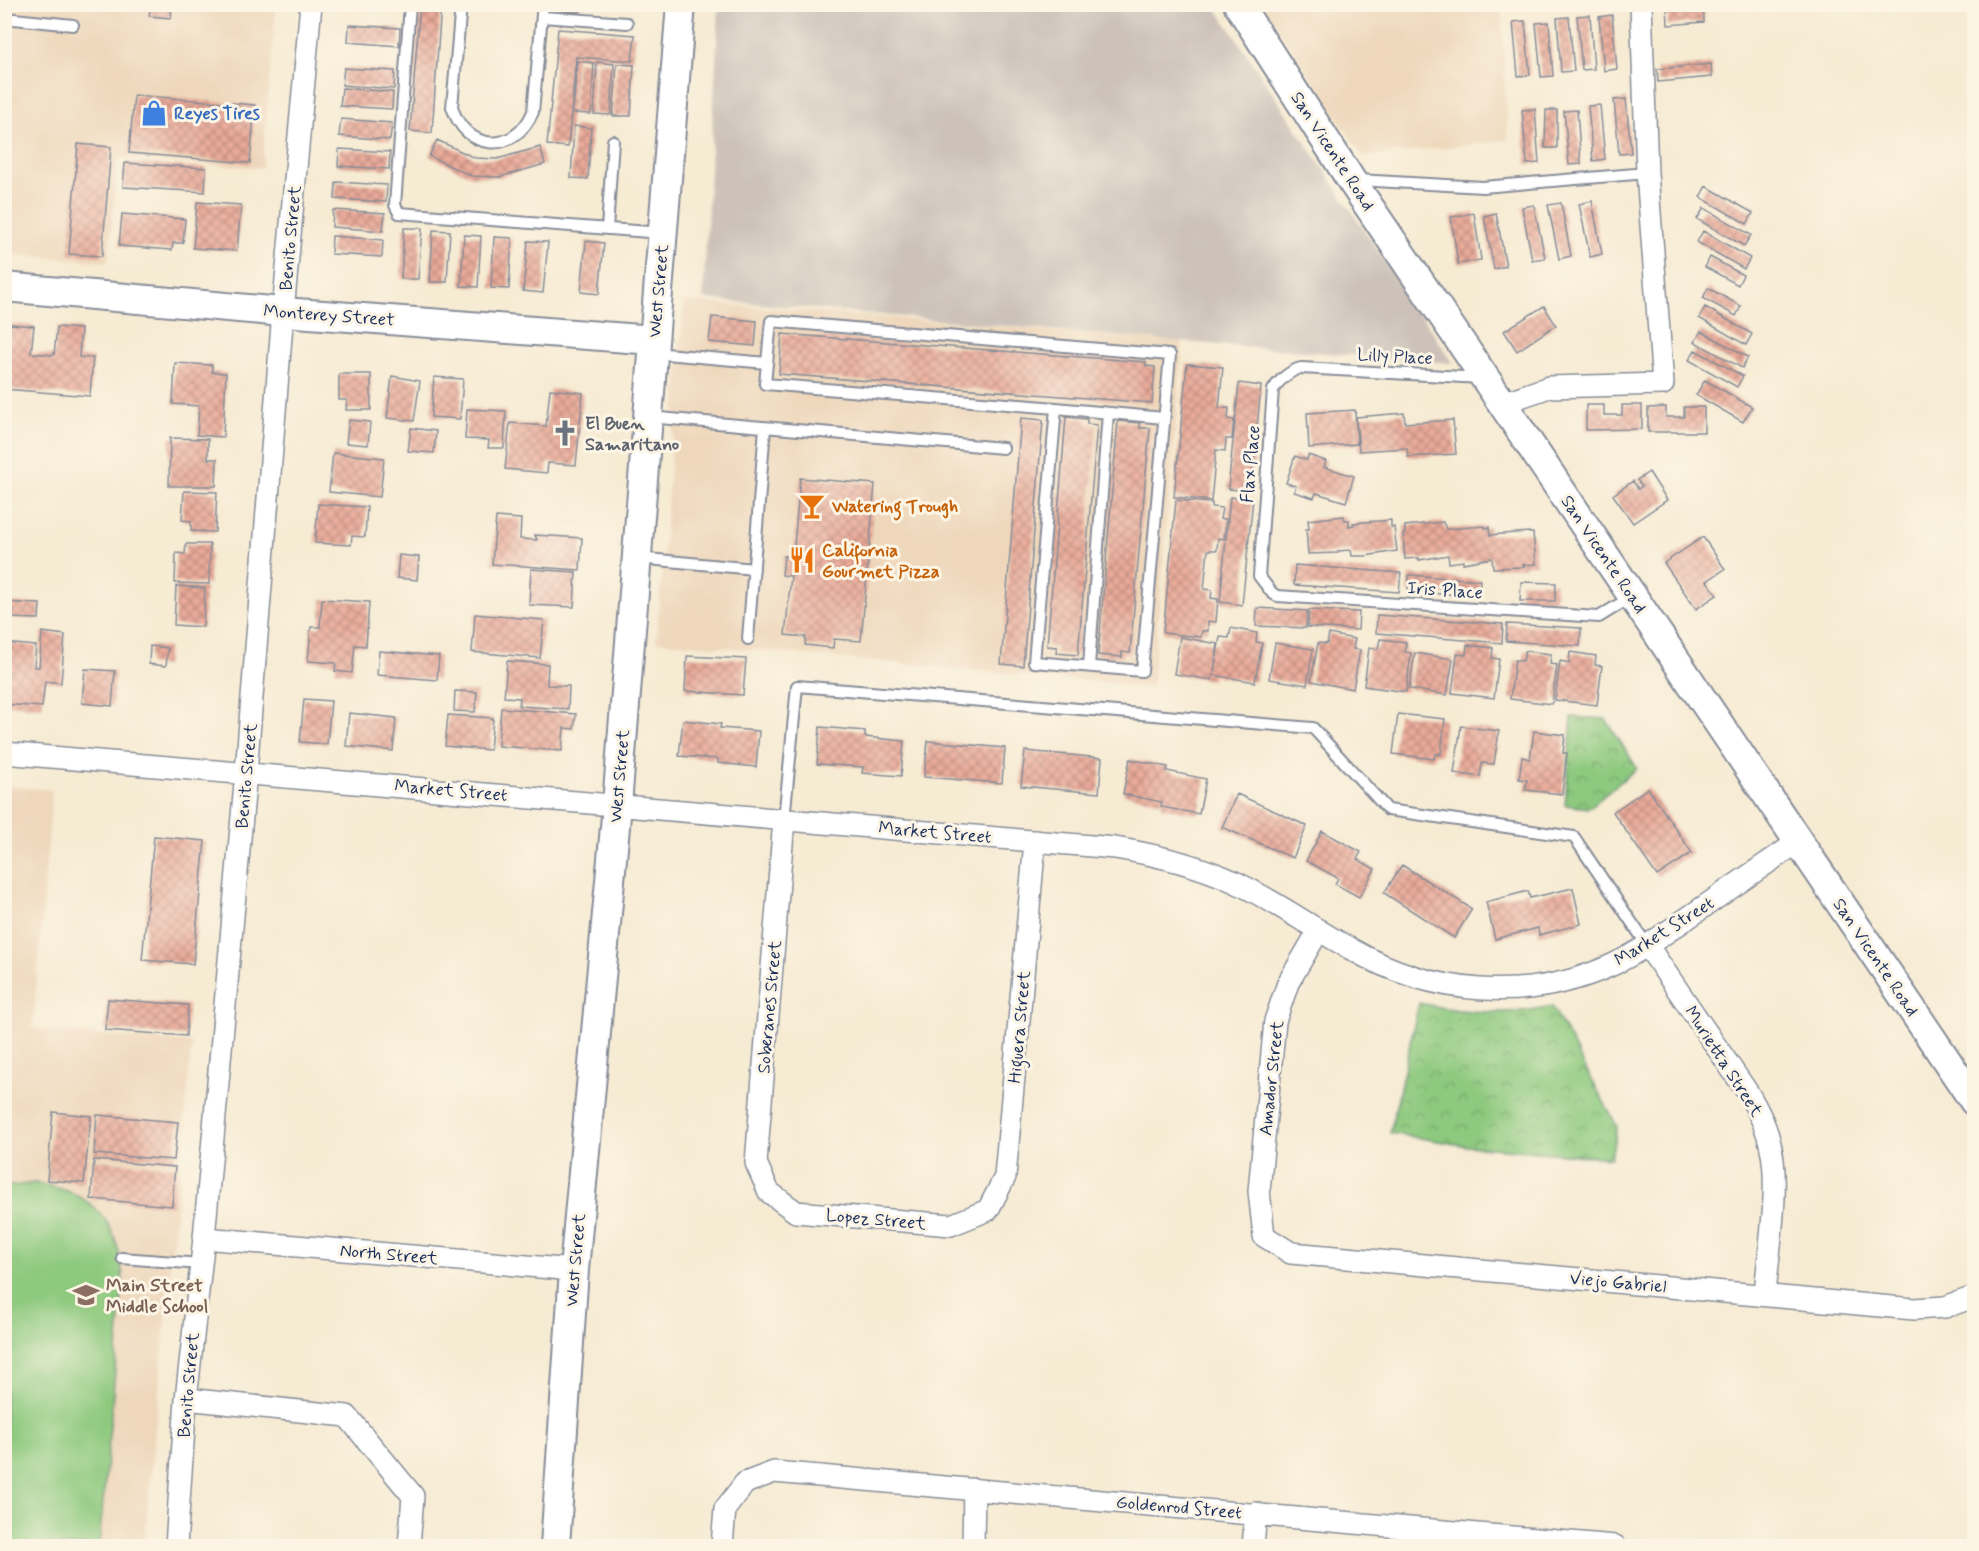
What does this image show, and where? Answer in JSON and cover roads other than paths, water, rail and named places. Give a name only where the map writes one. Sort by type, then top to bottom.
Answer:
[{"type":"street","name":"Benito Street","points":[[176,1546],[186,1399],[204,1238],[246,772],[283,312],[311,4]]},
{"type":"street","name":"West Street","points":[[555,1546],[574,1270],[617,805],[681,4]]},
{"type":"street","name":"San Vicente Road","points":[[1238,4],[1351,180],[1974,1101]]},
{"type":"street","points":[[1503,403],[1549,387],[1662,384],[1647,174],[1641,4]]},
{"type":"street","name":"Monterey Street","points":[[4,287],[654,346]]},
{"type":"street","name":"Market Street","points":[[4,753],[1115,848],[1204,869],[1236,882],[1268,899],[1351,950],[1391,969],[1438,984],[1467,989],[1530,987],[1560,983],[1614,964],[1647,945],[1798,842]]},
{"type":"street","name":"Soberanes Street","points":[[768,1192],[756,1163],[784,820]]},
{"type":"street","name":"Higuera Street","points":[[988,1210],[1005,1176],[1035,841]]},
{"type":"street","name":"Amador Street","points":[[1264,1236],[1259,1191],[1275,1021],[1288,983],[1319,930]]},
{"type":"street","name":"Murietta Street","points":[[1647,945],[1763,1118],[1772,1149],[1774,1189],[1765,1295]]},
{"type":"street","name":"Lopez Street","points":[[768,1192],[796,1212],[951,1225],[988,1210]]},
{"type":"street","name":"Viejo Gabriel","points":[[1264,1236],[1291,1253],[1914,1309],[1945,1307],[1974,1297]]},
{"type":"street","name":"North Street","points":[[204,1238],[574,1270]]},
{"type":"street","points":[[186,1399],[346,1416],[413,1497],[409,1546]]},
{"type":"street","name":"Goldenrod Street","points":[[722,1546],[725,1509],[745,1483],[774,1472],[1256,1514],[1507,1542],[1615,1546]]},
{"type":"street","points":[[973,1546],[974,1489]]},
{"type":"street","points":[[1253,1546],[1256,1514]]},
{"type":"lane","points":[[410,4],[395,205],[399,213],[663,233]]},
{"type":"lane","points":[[460,4],[452,106],[456,120],[465,131],[477,139],[491,142],[505,141],[517,135],[527,124],[533,112],[543,4]]},
{"type":"lane","points":[[542,17],[627,23]]},
{"type":"lane","points":[[4,18],[73,25]]},
{"type":"lane","points":[[607,229],[613,141]]},
{"type":"lane","points":[[1351,180],[1483,187],[1647,174]]},
{"type":"lane","points":[[1056,408],[1034,662],[1142,671],[1170,355],[771,321],[765,384],[1056,408],[1164,418]]},
{"type":"lane","points":[[654,346],[767,363]]},
{"type":"lane","name":"Lilly Place","points":[[1300,368],[1473,377],[1487,380]]},
{"type":"lane","name":"Flax Place","points":[[1259,576],[1273,390],[1295,369],[1300,368]]},
{"type":"lane","points":[[1089,666],[1108,413]]},
{"type":"lane","points":[[648,417],[1003,448]]},
{"type":"lane","points":[[748,639],[765,428]]},
{"type":"lane","points":[[637,558],[754,569]]},
{"type":"lane","name":"Iris Place","points":[[1259,576],[1277,596],[1599,617],[1632,596]]},
{"type":"lane","points":[[784,820],[797,686],[1313,728],[1388,810],[1574,837],[1647,945]]},
{"type":"lane","points":[[122,1258],[201,1264]]},
{"type":"place","name":"Reyes Tires","points":[[154,113]]},
{"type":"place","name":"El Buen Samaritano","points":[[565,433]]},
{"type":"place","name":"Watering Trough","points":[[812,506]]},
{"type":"place","name":"California Gourmet Pizza","points":[[802,560]]},
{"type":"place","name":"Main Street Middle School","points":[[86,1295]]}]
